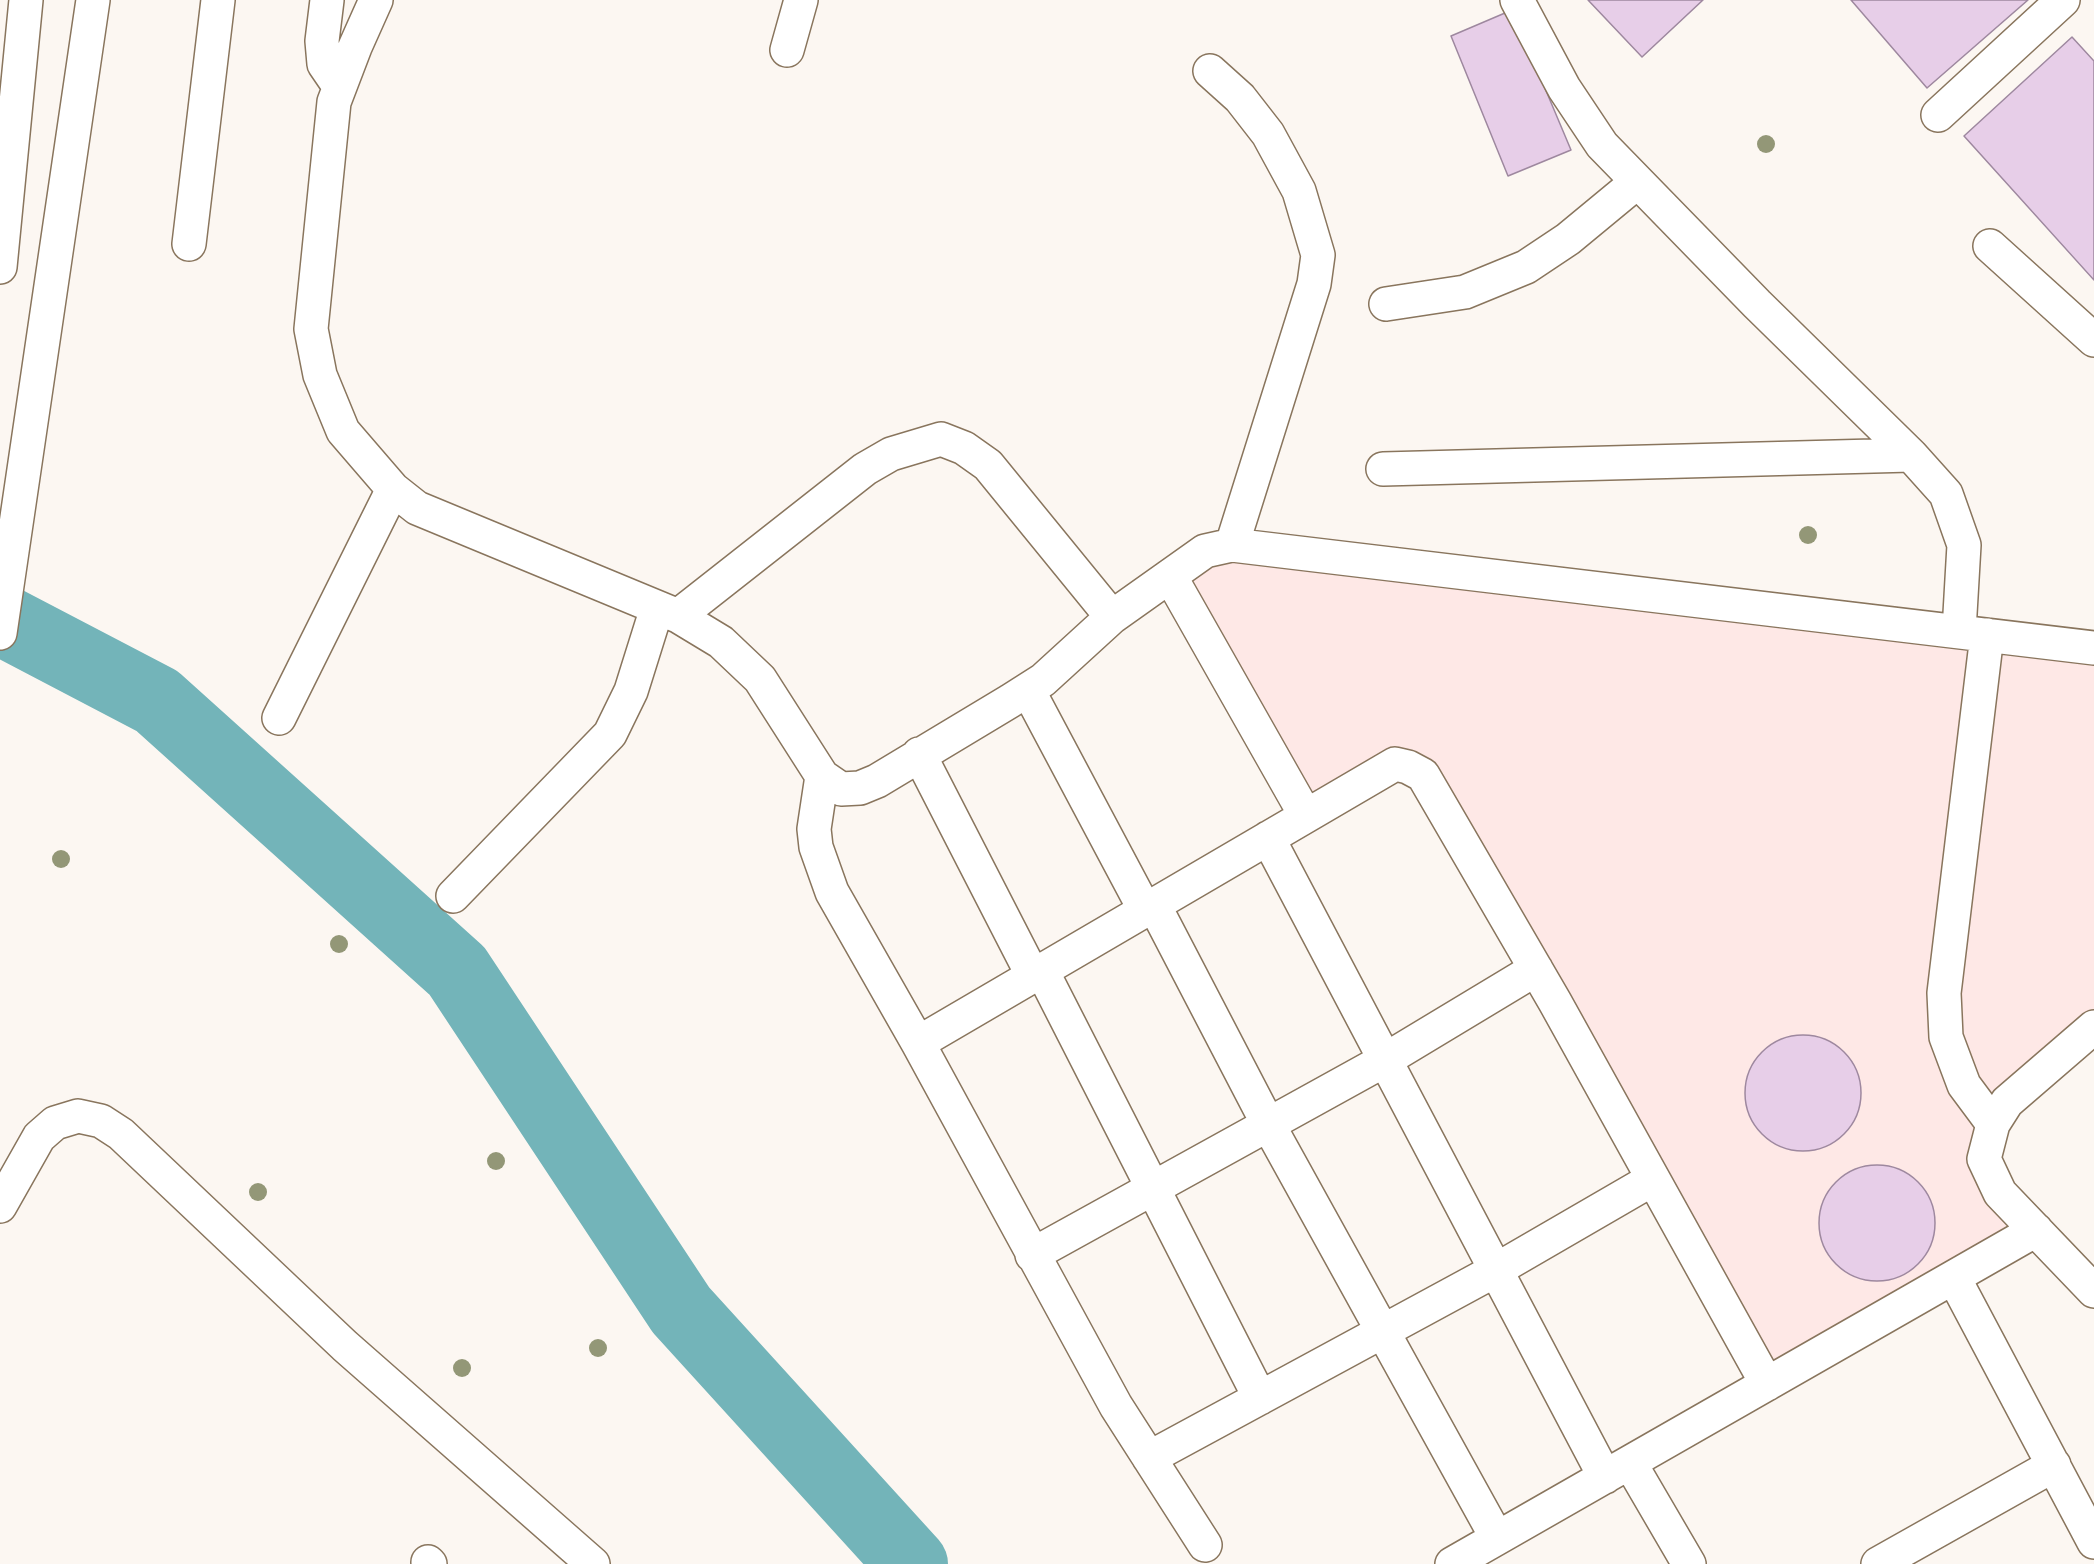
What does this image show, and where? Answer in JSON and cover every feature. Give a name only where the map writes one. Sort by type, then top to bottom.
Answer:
[{"type":"street","points":[[0,267],[26,0]]},
{"type":"street","points":[[0,633],[93,0]]},
{"type":"street","points":[[189,244],[218,0]]},
{"type":"street","points":[[327,0],[322,41],[324,64],[339,86]]},
{"type":"street","points":[[376,0],[334,102],[311,329],[320,375],[343,431],[393,489],[417,508],[667,612],[721,642],[760,678],[822,776],[841,789],[860,788],[877,781],[1028,690],[1112,617],[1205,551],[1232,545],[2094,648]]},
{"type":"street","points":[[787,50],[801,0]]},
{"type":"street","points":[[1518,0],[1564,88],[1602,145],[1911,455],[1946,494],[1964,545],[1973,633],[1944,993],[1946,1037],[1964,1085],[1993,1124]]},
{"type":"street","points":[[1938,115],[2063,0]]},
{"type":"street","points":[[1210,71],[1240,98],[1268,134],[1299,191],[1318,255],[1314,284],[1232,545]]},
{"type":"street","points":[[1386,304],[1465,292],[1526,267],[1568,240],[1637,182]]},
{"type":"street","points":[[1990,246],[2094,340]]},
{"type":"street","points":[[453,896],[610,734],[667,612],[865,469],[891,454],[941,438],[964,448],[988,465],[1112,617]]},
{"type":"street","points":[[1383,469],[1911,455]]},
{"type":"street","points":[[279,718],[393,489]]},
{"type":"street","points":[[1170,576],[1306,816]]},
{"type":"street","points":[[1028,690],[1497,1538]]},
{"type":"street","points":[[919,754],[1152,1189],[1260,1398]]},
{"type":"street","points":[[918,1043],[1395,764],[1423,775],[1536,969],[1767,1384]]},
{"type":"street","points":[[822,776],[814,829],[821,868],[832,892],[918,1043],[1032,1256],[1116,1406],[1204,1545]]},
{"type":"street","points":[[1268,838],[1496,1270],[1618,1470],[1689,1564]]},
{"type":"street","points":[[1032,1256],[1385,1060],[1536,969]]},
{"type":"street","points":[[2094,1027],[2007,1102],[1993,1124],[1984,1159],[2000,1193],[2094,1291]]},
{"type":"street","points":[[0,1206],[39,1137],[55,1123],[78,1116],[101,1121],[121,1134],[345,1346],[593,1564]]},
{"type":"street","points":[[1149,1458],[1496,1270],[1653,1179]]},
{"type":"street","points":[[1452,1564],[2036,1230]]},
{"type":"street","points":[[1954,1278],[2054,1465],[2090,1525]]},
{"type":"street","points":[[1878,1564],[2054,1465]]},
{"type":"shaded area","points":[[1208,558],[2094,659],[2094,1017],[1986,1125],[2026,1230],[1771,1377],[1428,771],[1310,803],[1179,578]]},
{"type":"building","points":[[1588,0],[1703,0],[1642,57]]},
{"type":"building","points":[[1851,0],[2028,0],[1927,88]]},
{"type":"building","points":[[1512,10],[1571,150],[1508,176],[1451,36]]},
{"type":"building","points":[[2072,37],[2094,61],[2094,280],[1964,136]]},
{"type":"building","points":[[1803,1035],[1825,1040],[1844,1052],[1856,1071],[1861,1093],[1856,1115],[1844,1134],[1825,1146],[1803,1151],[1781,1146],[1762,1134],[1750,1115],[1745,1093],[1750,1071],[1762,1052],[1781,1040]]},
{"type":"building","points":[[1877,1165],[1899,1170],[1918,1182],[1930,1201],[1935,1223],[1930,1245],[1918,1264],[1899,1276],[1877,1281],[1855,1276],[1836,1264],[1824,1245],[1819,1223],[1824,1201],[1836,1182],[1855,1170]]},
{"type":"waterway","points":[[0,619],[157,701],[457,971],[681,1310],[912,1564]]}]
